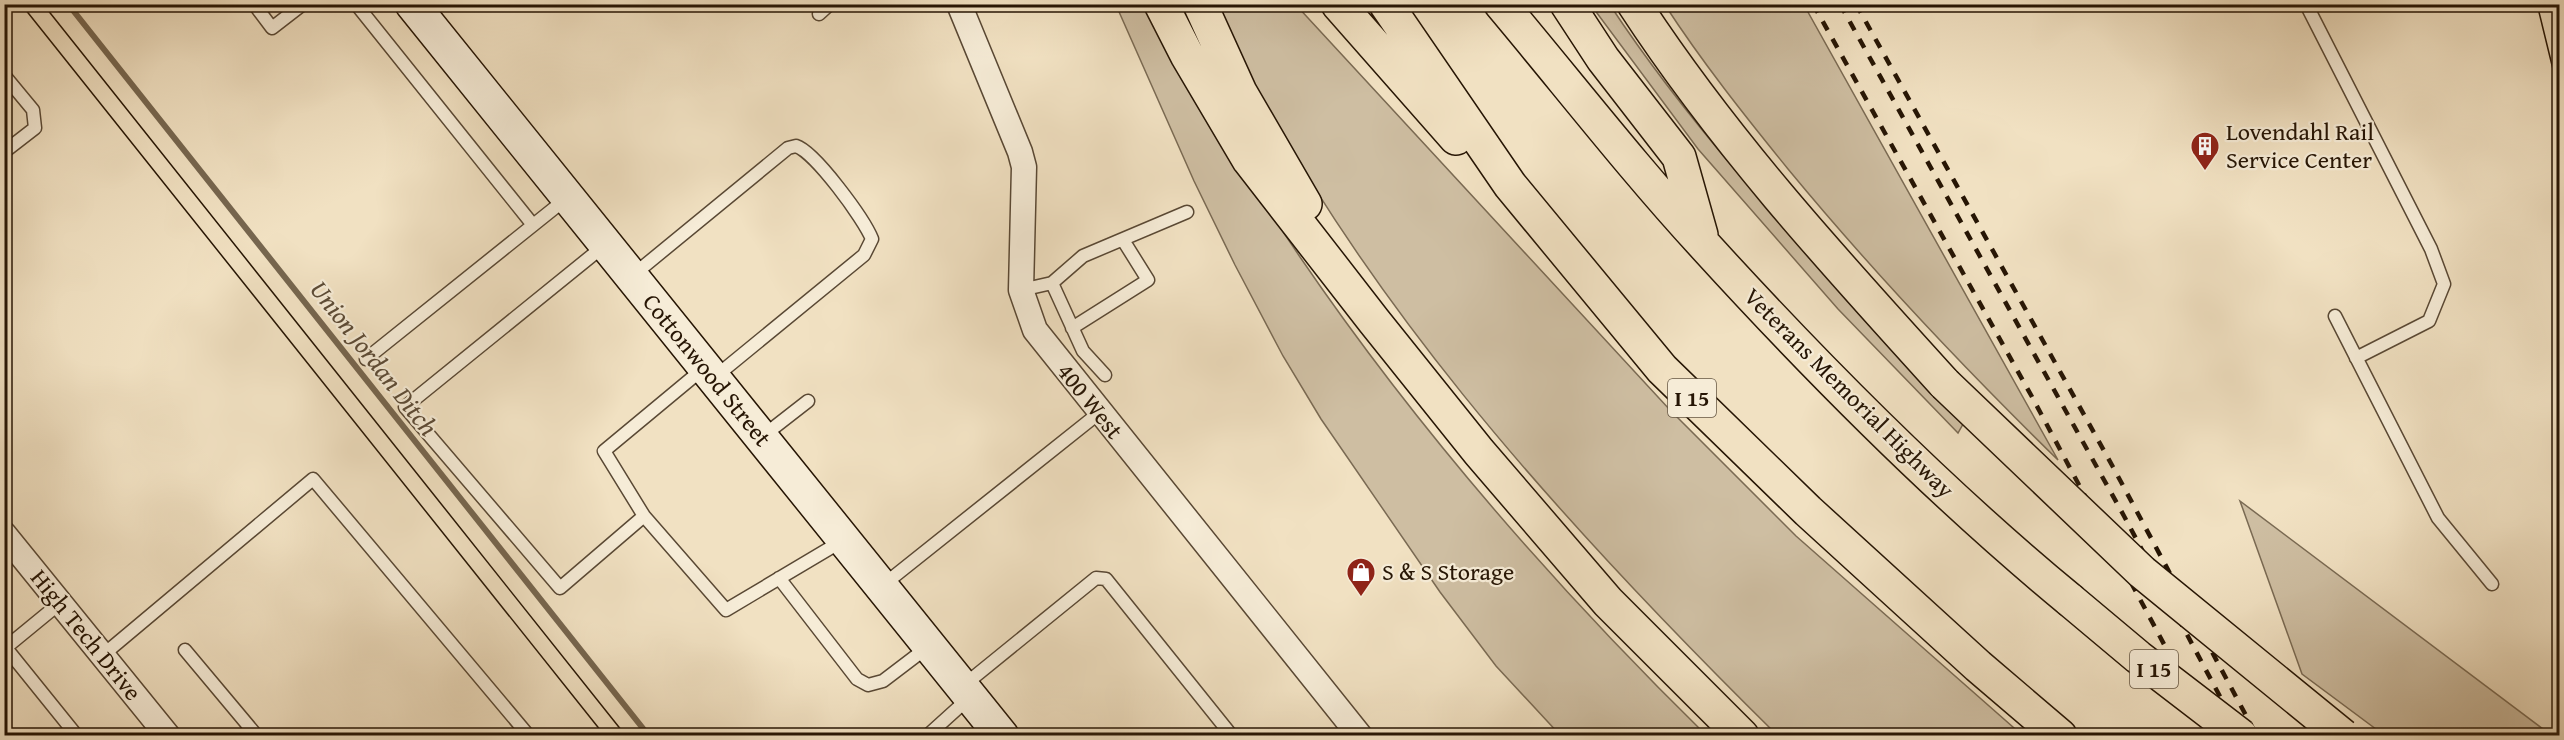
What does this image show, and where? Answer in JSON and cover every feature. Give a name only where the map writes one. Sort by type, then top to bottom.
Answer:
[{"type":"highway","points":[[1161,4],[1187,56],[1249,160],[1374,321],[1479,452],[1608,602],[1742,735]]},
{"type":"highway","points":[[1200,4],[1240,92],[1374,321]]},
{"type":"highway","points":[[1338,4],[1662,369]]},
{"type":"highway","name":"I 15","points":[[1386,4],[1510,185],[1662,369],[1816,519],[1978,666],[2061,735]]},
{"type":"highway","name":"Veterans Memorial Highway","points":[[1501,4],[1704,246],[1867,418],[2010,551],[2138,657],[2241,735]]},
{"type":"highway","points":[[1567,4],[1603,59],[1679,157],[1704,246]]},
{"type":"highway","points":[[1620,4],[1784,204],[1945,384],[2142,572],[2343,735]]},
{"type":"highway","points":[[1634,4],[1695,93]]},
{"type":"street","name":"Cottonwood Street","points":[[412,4],[1002,735]]},
{"type":"street","name":"400 West","points":[[959,4],[1020,152],[1024,167],[1022,290],[1026,312],[1035,330],[1099,413],[1360,735]]},
{"type":"street","name":"High Tech Drive","points":[[4,534],[168,735]]},
{"type":"lane","points":[[254,4],[272,28],[303,4]]},
{"type":"lane","points":[[356,4],[532,225]]},
{"type":"lane","points":[[819,14],[831,4]]},
{"type":"lane","points":[[2306,4],[2431,249],[2444,284],[2429,321],[2356,358]]},
{"type":"lane","points":[[4,75],[33,110],[35,128],[4,152]]},
{"type":"lane","points":[[632,276],[778,154],[796,146],[807,152],[829,178],[868,229],[872,239],[869,248],[860,259],[773,330],[709,373],[604,451],[644,516],[726,610],[844,540]]},
{"type":"lane","points":[[366,359],[567,197]]},
{"type":"lane","points":[[1022,290],[1052,283],[1083,256],[1187,212]]},
{"type":"lane","points":[[1072,328],[1148,280],[1123,240]]},
{"type":"lane","points":[[606,244],[405,407],[560,588],[644,516]]},
{"type":"lane","points":[[1052,283],[1083,351],[1105,375]]},
{"type":"lane","points":[[2335,316],[2438,518],[2492,584]]},
{"type":"lane","points":[[762,437],[808,401]]},
{"type":"lane","points":[[882,586],[1099,413]]},
{"type":"lane","points":[[103,655],[313,478],[529,735]]},
{"type":"lane","points":[[927,735],[967,692],[1096,578],[1106,579],[1232,735]]},
{"type":"lane","points":[[778,579],[857,679],[868,685],[883,681],[930,646]]},
{"type":"lane","points":[[60,603],[5,649],[77,735]]},
{"type":"lane","points":[[185,650],[256,735]]},
{"type":"shaded area","points":[[1116,5],[1143,5],[1279,226],[1345,321],[1441,446],[1491,506],[1596,623],[1706,735],[1560,735],[1496,666],[1440,592],[1321,419],[1283,356],[1194,181]]},
{"type":"shaded area","points":[[1214,5],[1296,5],[1670,410],[1796,536],[2022,735],[1777,735],[1616,570],[1538,484],[1463,394],[1392,302],[1326,207],[1267,108]]},
{"type":"shaded area","points":[[1591,5],[1610,5],[1690,115],[1733,168],[1963,424],[1958,433],[1838,309],[1698,149]]},
{"type":"shaded area","points":[[1665,5],[1804,5],[2058,460],[1919,318],[1820,207],[1724,88]]},
{"type":"shaded area","points":[[2240,501],[2551,735],[2384,735],[2302,674]]},
{"type":"waterway","name":"Union Jordan Ditch","points":[[68,4],[649,736]]},
{"type":"tram line","points":[[21,4],[605,736]]},
{"type":"tram line","points":[[43,4],[626,736]]},
{"type":"tram line","points":[[2537,4],[2560,98]]},
{"type":"tram line","points":[[2555,4],[2560,25]]},
{"type":"railway","points":[[1813,4],[2031,395],[2213,736]]},
{"type":"railway","points":[[1840,4],[2124,516],[2241,736]]},
{"type":"railway","points":[[1856,4],[2113,467],[2257,736]]},
{"type":"place","name":"Lovendahl Rail Service Center","points":[[2205,172]]},
{"type":"place","name":"S & S Storage","points":[[1361,598]]}]
